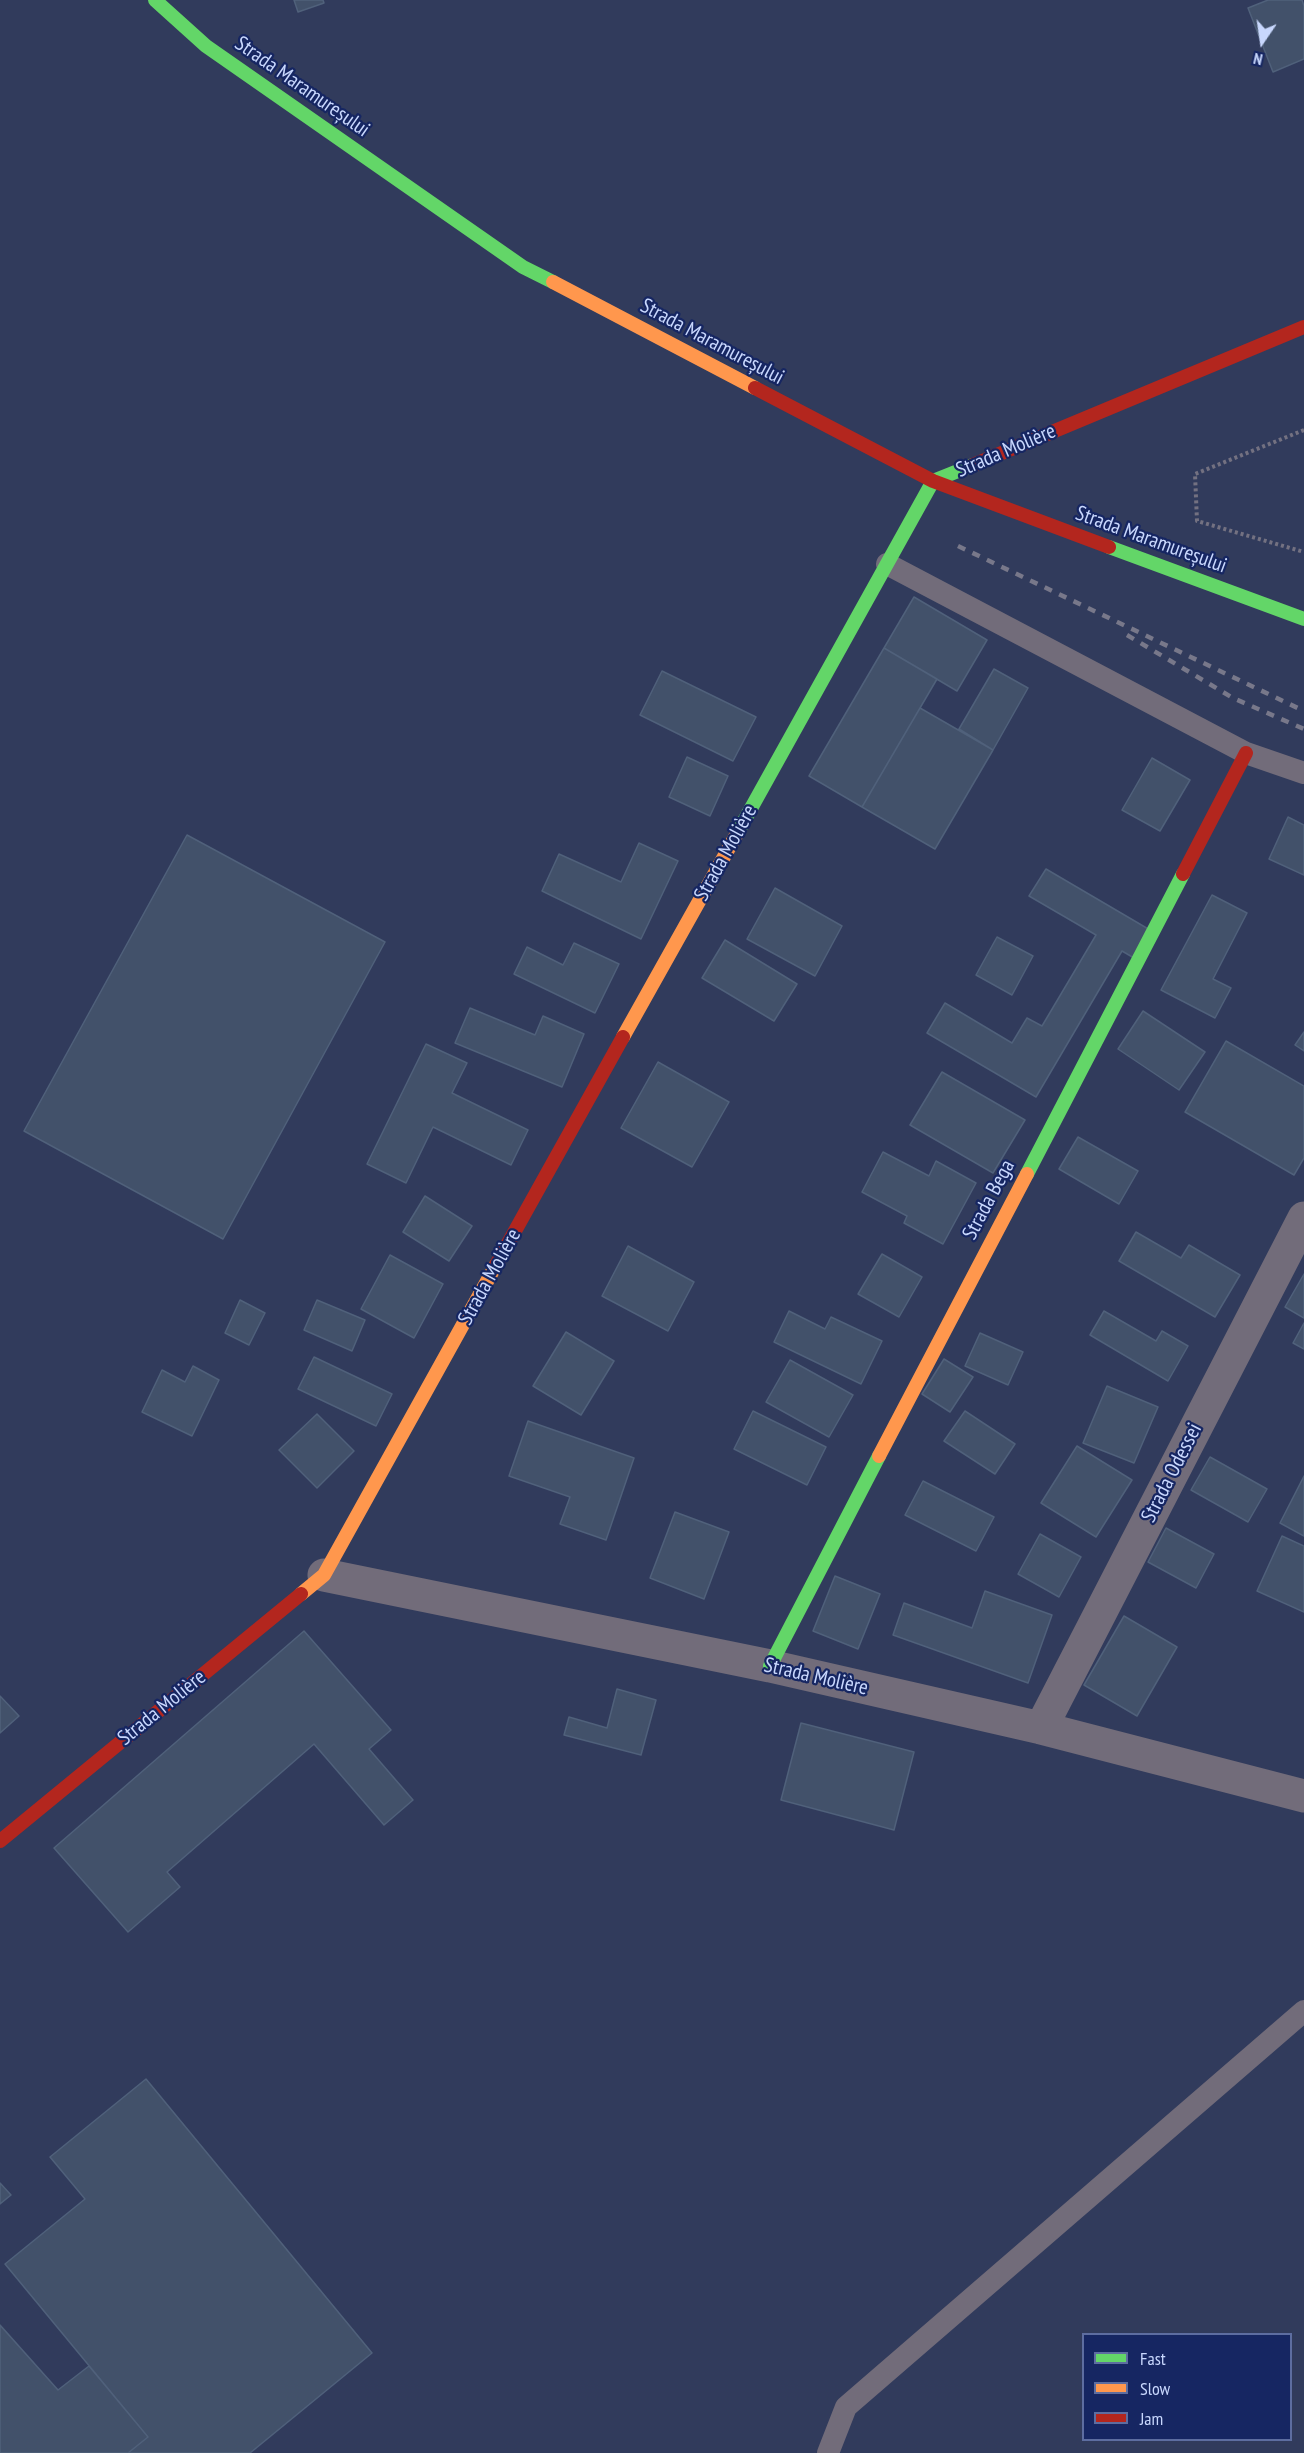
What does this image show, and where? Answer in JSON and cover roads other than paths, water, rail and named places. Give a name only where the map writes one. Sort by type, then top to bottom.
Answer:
[{"type":"street","name":"Strada Maramureșului","points":[[155,0],[206,46],[523,267],[933,481],[1304,619]]},
{"type":"street","name":"Strada Molière","points":[[0,1841],[324,1575],[933,481],[1304,327]]},
{"type":"street","name":"Strada Bega","points":[[770,1666],[1246,753]]},
{"type":"street","name":"Strada Odessei","points":[[1041,1728],[1304,1218]]},
{"type":"street","name":"Strada Molière","points":[[324,1575],[770,1666],[1041,1728],[1304,1796]]},
{"type":"lane","points":[[887,564],[1246,753],[1304,773]]},
{"type":"lane","points":[[828,2453],[846,2407],[1304,2011]]},
{"type":"railway","points":[[958,546],[1304,711]]},
{"type":"railway","points":[[1127,635],[1233,698],[1304,729]]}]
